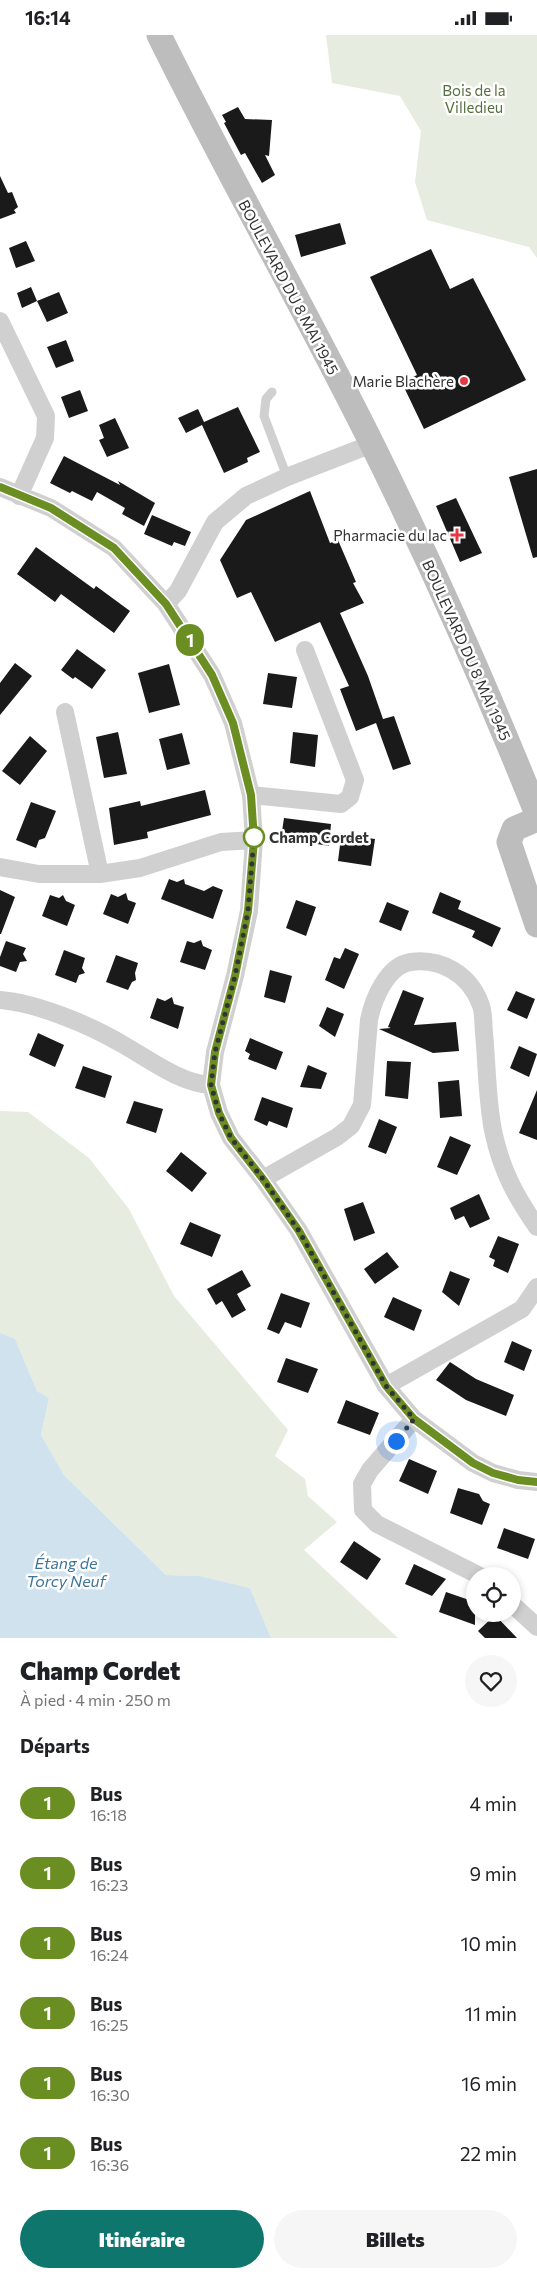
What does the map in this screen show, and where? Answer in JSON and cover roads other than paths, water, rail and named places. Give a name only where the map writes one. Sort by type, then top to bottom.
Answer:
[{"type":"street","name":"BOULEVARD DU 8 MAI 1945","points":[[159,35],[202,122],[372,444],[500,722],[537,814]]},
{"type":"street","points":[[0,321],[46,416],[45,438],[19,496]]},
{"type":"street","points":[[166,604],[178,591],[215,522],[246,496],[287,477],[372,444]]},
{"type":"street","points":[[0,487],[51,508],[114,548],[166,604],[212,675],[233,723],[251,795],[254,840],[248,911],[235,976],[215,1052],[211,1085],[219,1113],[231,1138],[263,1179],[299,1231],[386,1386],[414,1419],[473,1463],[493,1473],[518,1480],[537,1482]]},
{"type":"street","points":[[251,795],[341,804],[350,797],[355,780],[305,650]]},
{"type":"street","points":[[65,712],[100,873]]},
{"type":"street","points":[[537,819],[514,829],[509,842],[537,925]]},
{"type":"street","points":[[0,867],[39,874],[100,873],[140,868],[221,842],[254,840]]},
{"type":"street","points":[[263,1179],[337,1137],[351,1126],[362,1105],[372,1007],[381,987],[392,973],[404,963],[423,960],[441,964],[457,973],[472,985],[481,1005],[493,1133],[506,1177],[537,1227]]},
{"type":"street","points":[[0,1000],[49,1012],[91,1028],[166,1069],[200,1084],[211,1085]]},
{"type":"street","points":[[386,1386],[522,1309],[537,1287]]},
{"type":"street","points":[[414,1419],[370,1470],[362,1484],[363,1511],[377,1524],[466,1569]]},
{"type":"street","points":[[521,1612],[537,1627]]},
{"type":"lane","points":[[272,392],[266,399],[264,416],[287,477]]},
{"type":"water","name":"Étang de Torcy Neuf","points":[[0,1333],[15,1339],[37,1391],[49,1398],[41,1435],[64,1475],[166,1575],[200,1576],[250,1588],[271,1638],[0,1638]]},
{"type":"place","name":"Marie Blachère","points":[[464,381]]},
{"type":"place","name":"Pharmacie du lac","points":[[457,535]]},
{"type":"place","name":"Champ Cordet","points":[[254,837]]},
{"type":"park label","name":"Bois de la Villedieu","points":[[474,98]]}]
